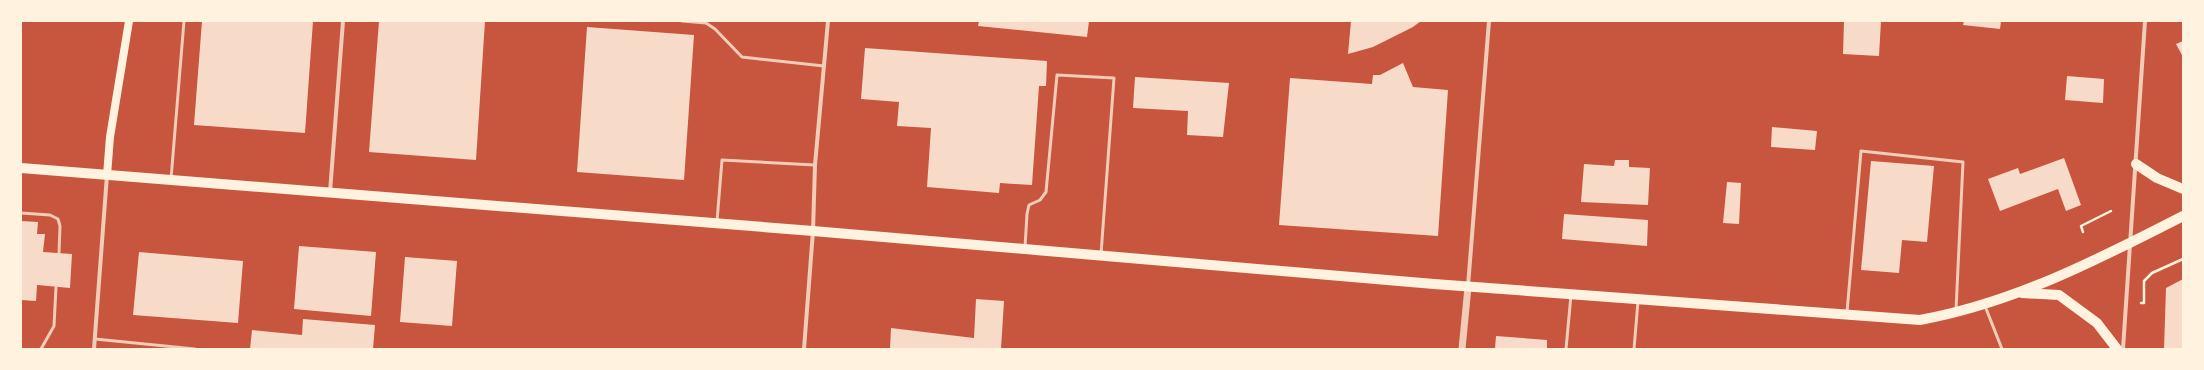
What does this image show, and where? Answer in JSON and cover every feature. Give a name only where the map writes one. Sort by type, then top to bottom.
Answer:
[{"type":"main road","points":[[107,175],[110,137],[129,21]]},
{"type":"main road","points":[[2136,164],[2157,178],[2183,189]]},
{"type":"main road","points":[[21,168],[716,223],[1468,287],[1571,293],[1920,320],[1956,314],[1985,306],[2020,293],[2129,244],[2183,216]]},
{"type":"main road","points":[[2020,293],[2059,295],[2097,323],[2117,349]]},
{"type":"street","points":[[330,192],[343,21]]},
{"type":"street","points":[[804,349],[813,231],[815,165],[828,21]]},
{"type":"street","points":[[1462,349],[1489,21]]},
{"type":"street","points":[[2123,349],[2145,21]]},
{"type":"street","points":[[94,349],[107,175]]},
{"type":"lane","points":[[171,180],[184,21]]},
{"type":"lane","points":[[682,21],[706,23],[715,29],[742,56],[824,66]]},
{"type":"lane","points":[[1025,249],[1029,205],[1040,200],[1046,192],[1057,75],[1114,78],[1101,256]]},
{"type":"lane","points":[[1847,315],[1861,152],[1963,162],[1956,314]]},
{"type":"lane","points":[[716,223],[722,160],[815,165]]},
{"type":"lane","points":[[21,213],[50,215],[58,219],[60,226],[59,253]]},
{"type":"lane","points":[[41,349],[54,326],[56,287]]},
{"type":"lane","points":[[1566,349],[1571,293]]},
{"type":"lane","points":[[1634,349],[1638,299]]},
{"type":"lane","points":[[1985,306],[2002,349]]},
{"type":"lane","points":[[95,340],[195,349]]},
{"type":"path","points":[[2083,232],[2081,226],[2111,212]]},
{"type":"path","points":[[2141,303],[2144,303],[2144,281],[2152,273],[2183,259]]},
{"type":"building","points":[[202,21],[313,21],[305,133],[194,125]]},
{"type":"building","points":[[379,21],[485,21],[476,160],[369,152]]},
{"type":"building","points":[[979,21],[1089,21],[1087,37],[978,26]]},
{"type":"building","points":[[1351,21],[1421,21],[1413,27],[1373,47],[1348,54]]},
{"type":"building","points":[[1844,21],[1881,21],[1879,56],[1843,54]]},
{"type":"building","points":[[1964,21],[2001,21],[2000,29],[1963,25]]},
{"type":"building","points":[[587,27],[694,35],[684,180],[577,172]]},
{"type":"building","points":[[2183,41],[2183,57],[2176,44]]},
{"type":"building","points":[[865,48],[1047,61],[1046,86],[1039,86],[1032,185],[1000,183],[999,193],[927,187],[931,128],[897,126],[899,102],[861,99]]},
{"type":"building","points":[[1403,63],[1413,87],[1448,90],[1438,236],[1279,225],[1290,78],[1372,84],[1373,75],[1380,75]]},
{"type":"building","points":[[2067,76],[2104,79],[2103,103],[2065,100]]},
{"type":"building","points":[[1135,77],[1229,83],[1223,137],[1187,135],[1188,111],[1133,108]]},
{"type":"building","points":[[1772,127],[1817,131],[1815,150],[1771,147]]},
{"type":"building","points":[[2064,158],[2081,205],[2066,211],[2058,189],[2000,211],[1988,179],[2018,168],[2020,174]]},
{"type":"building","points":[[1615,160],[1629,160],[1629,167],[1650,168],[1648,205],[1581,202],[1584,164],[1614,166]]},
{"type":"building","points":[[1871,161],[1934,166],[1927,242],[1902,240],[1899,273],[1861,270]]},
{"type":"building","points":[[1727,182],[1741,183],[1739,224],[1723,223]]},
{"type":"building","points":[[1564,214],[1648,220],[1647,246],[1562,239]]},
{"type":"building","points":[[21,221],[38,222],[37,234],[45,234],[43,252],[72,254],[70,288],[37,285],[36,301],[21,300]]},
{"type":"building","points":[[299,246],[376,252],[371,316],[294,309]]},
{"type":"building","points":[[139,252],[243,261],[238,323],[133,315]]},
{"type":"building","points":[[405,257],[457,261],[452,326],[400,322]]},
{"type":"building","points":[[2183,279],[2183,349],[2164,349],[2166,288]]},
{"type":"building","points":[[976,299],[1004,301],[1001,349],[890,349],[891,328],[974,338]]},
{"type":"building","points":[[303,319],[375,325],[373,349],[250,349],[252,330],[302,335]]},
{"type":"building","points":[[1496,336],[1547,340],[1547,349],[1495,349]]}]
